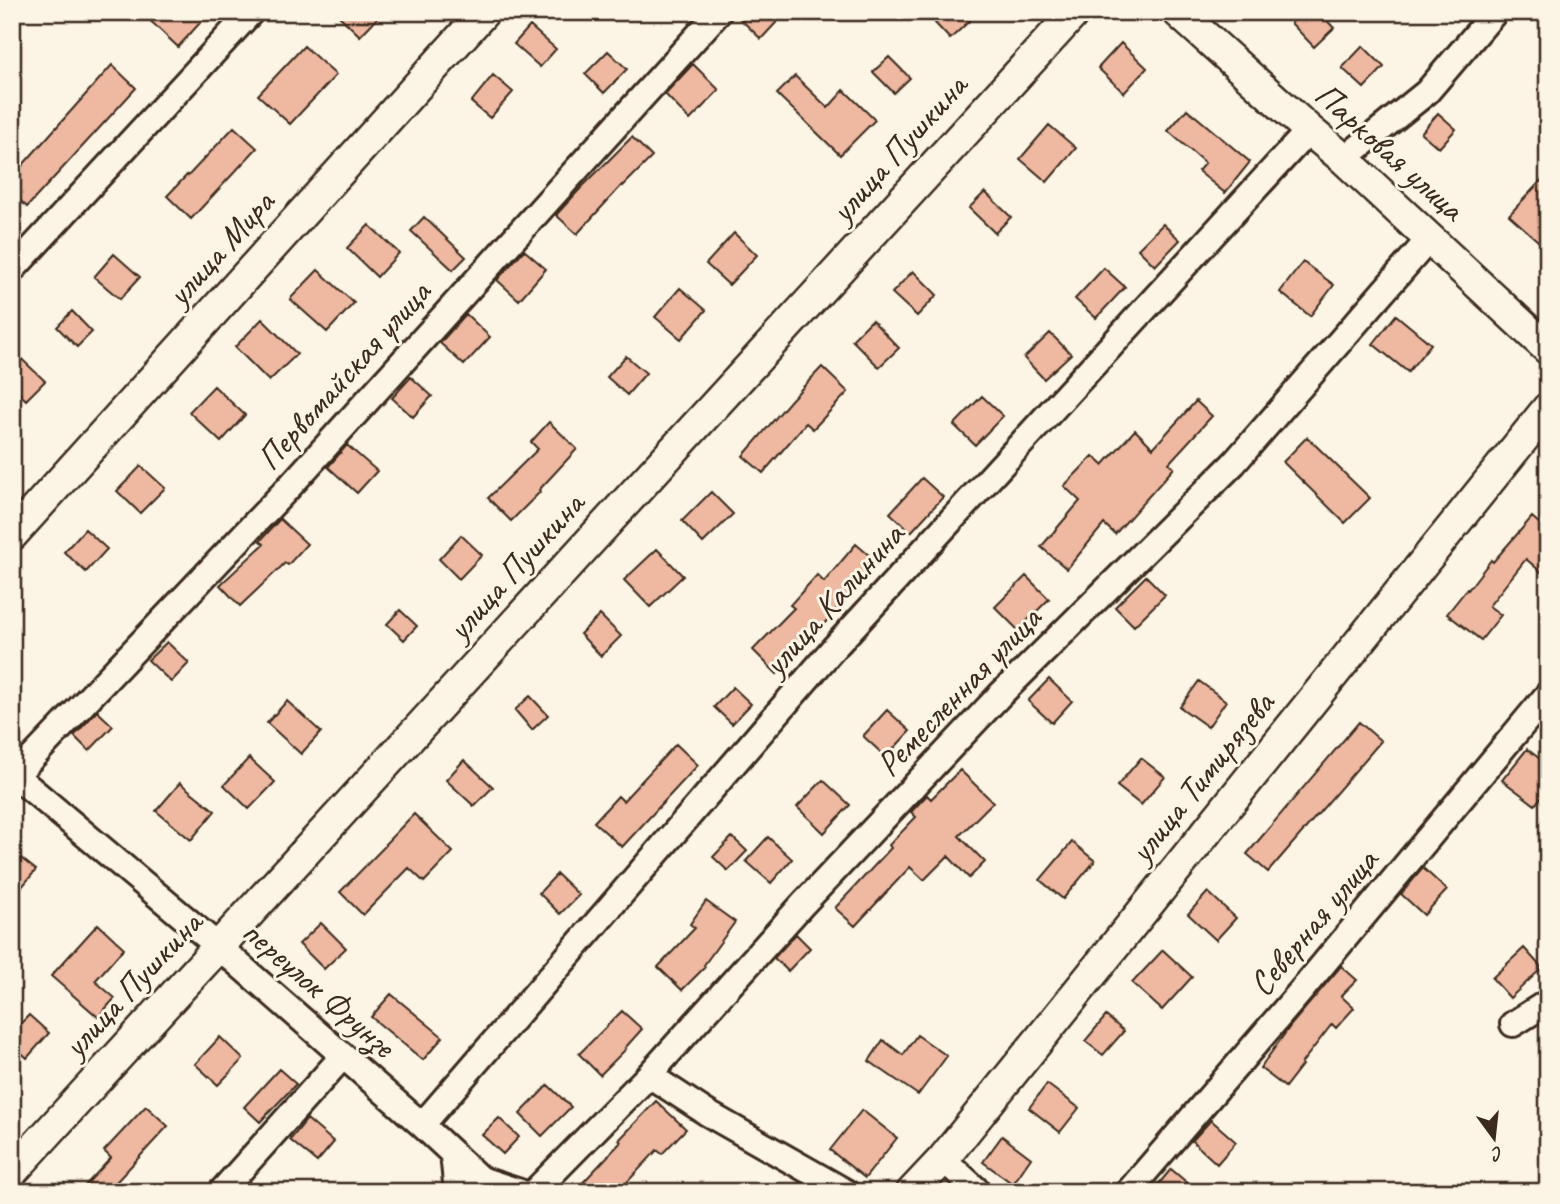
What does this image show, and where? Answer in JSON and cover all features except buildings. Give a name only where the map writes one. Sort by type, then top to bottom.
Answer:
[{"type":"street","points":[[12,270],[251,12]]},
{"type":"street","name":"улица Мира","points":[[12,536],[484,12]]},
{"type":"street","name":"Первомайская улица","points":[[13,776],[291,485],[719,12]]},
{"type":"street","name":"улица Пушкина","points":[[12,1172],[1074,12]]},
{"type":"street","name":"Парковая улица","points":[[1178,12],[1344,159],[1548,349]]},
{"type":"street","points":[[1344,159],[1427,92],[1495,12]]},
{"type":"street","name":"улица Калинина","points":[[422,1125],[832,650],[1309,130]]},
{"type":"street","name":"Ремесленная улица","points":[[534,1192],[649,1075],[802,905],[1000,695],[1234,463],[1430,238]]},
{"type":"street","name":"улица Тимирязева","points":[[912,1192],[943,1159],[1548,408]]},
{"type":"street","name":"Северная улица","points":[[1128,1192],[1301,991],[1548,694]]},
{"type":"street","name":"переулок Фрунзе","points":[[13,776],[219,947],[422,1125],[480,1180],[520,1192]]},
{"type":"street","points":[[1513,1024],[1548,1002]]},
{"type":"street","points":[[221,1192],[343,1056]]},
{"type":"street","points":[[649,1075],[706,1113],[846,1192]]},
{"type":"street","points":[[453,1154],[457,1192]]},
{"type":"street","points":[[943,1159],[979,1192]]}]
